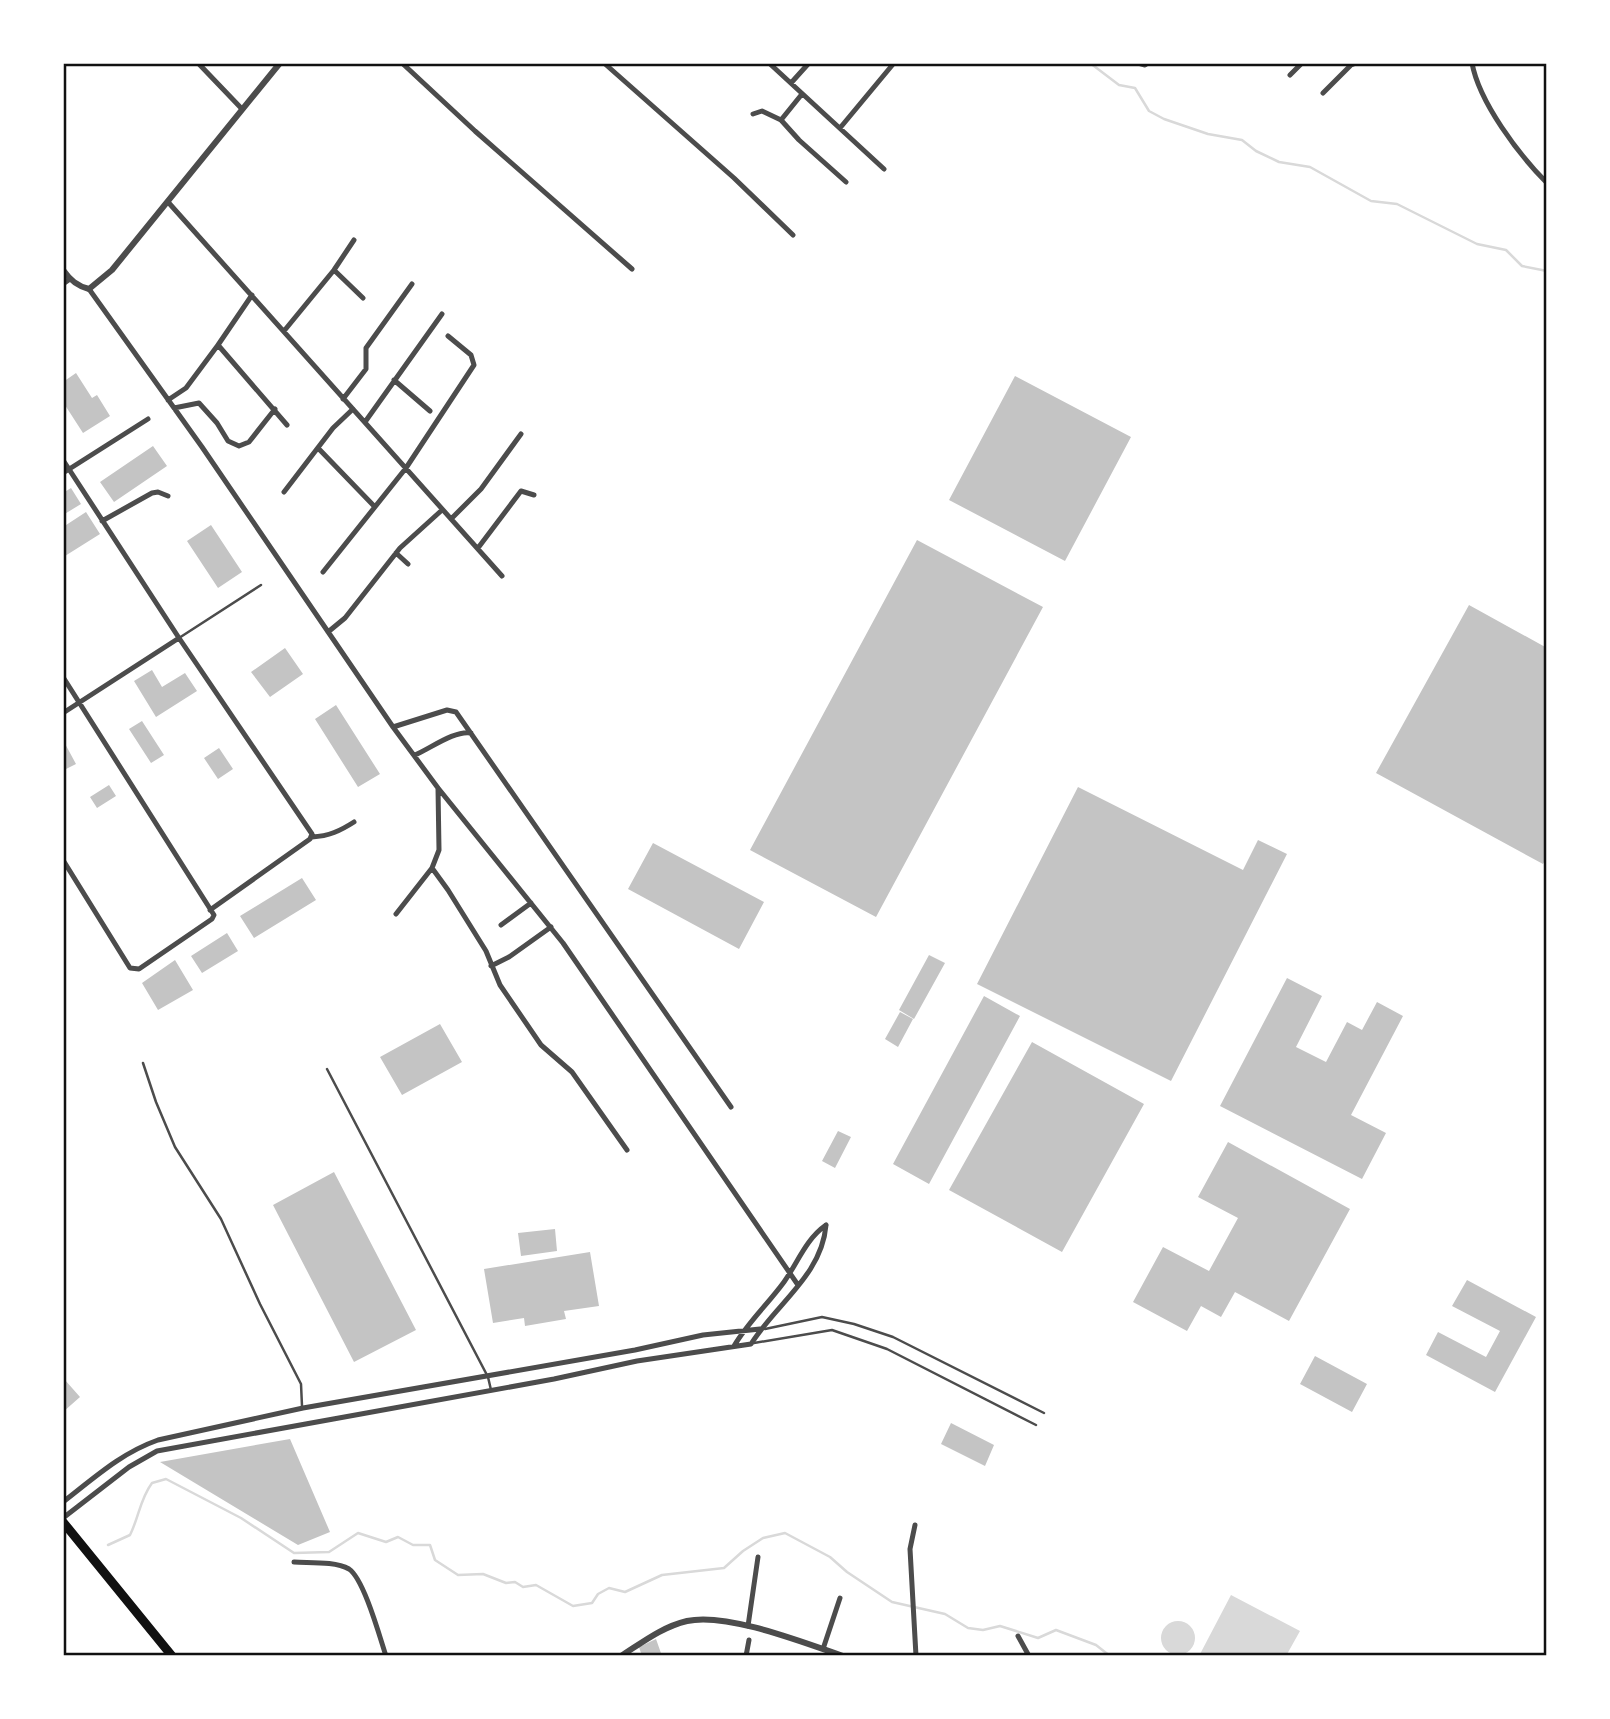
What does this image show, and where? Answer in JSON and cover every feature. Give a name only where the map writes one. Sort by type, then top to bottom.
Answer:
[{"type":"highway","points":[[63,1520],[172,1656]]},
{"type":"street","points":[[198,63],[242,109]]},
{"type":"street","points":[[89,289],[112,270],[280,63]]},
{"type":"street","points":[[402,63],[632,269]]},
{"type":"street","points":[[604,63],[793,234]]},
{"type":"street","points":[[769,63],[884,169]]},
{"type":"street","points":[[791,83],[809,63]]},
{"type":"street","points":[[840,128],[893,63]]},
{"type":"street","points":[[1138,63],[1148,63]]},
{"type":"street","points":[[1290,75],[1302,63]]},
{"type":"street","points":[[1323,93],[1356,63]]},
{"type":"street","points":[[1472,63],[1474,76],[1509,139],[1531,168],[1547,183]]},
{"type":"street","points":[[780,120],[802,94]]},
{"type":"street","points":[[753,114],[762,111],[780,120],[846,182]]},
{"type":"street","points":[[168,202],[502,576]]},
{"type":"street","points":[[284,331],[334,270],[354,240]]},
{"type":"street","points":[[63,270],[66,281],[89,289],[393,727],[438,788],[551,927],[799,1285]]},
{"type":"street","points":[[334,270],[363,298]]},
{"type":"street","points":[[343,399],[366,369],[366,348],[412,284]]},
{"type":"street","points":[[168,400],[186,388],[219,345],[251,295]]},
{"type":"street","points":[[365,422],[442,314]]},
{"type":"street","points":[[323,572],[406,468],[474,365],[471,355],[448,335]]},
{"type":"street","points":[[219,345],[287,425]]},
{"type":"street","points":[[394,380],[429,411]]},
{"type":"street","points":[[174,408],[199,403],[217,423],[228,441],[239,446],[249,442],[275,409]]},
{"type":"street","points":[[284,492],[333,428],[353,409]]},
{"type":"street","points":[[66,471],[148,419]]},
{"type":"street","points":[[451,519],[481,489],[521,434]]},
{"type":"street","points":[[318,448],[374,506]]},
{"type":"street","points":[[63,460],[66,471],[312,837]]},
{"type":"street","points":[[478,548],[521,491],[534,495]]},
{"type":"street","points":[[102,521],[152,493],[168,496]]},
{"type":"street","points":[[328,632],[345,618],[396,553],[442,510]]},
{"type":"street","points":[[396,553],[408,564]]},
{"type":"street","points":[[63,713],[179,638]]},
{"type":"street","points":[[63,677],[214,915],[210,922],[134,970],[130,968],[63,860]]},
{"type":"street","points":[[393,727],[447,710],[456,712],[731,1107]]},
{"type":"street","points":[[415,755],[458,732],[471,733]]},
{"type":"street","points":[[397,914],[432,868],[439,850],[438,788]]},
{"type":"street","points":[[210,910],[312,837],[340,831],[354,822]]},
{"type":"street","points":[[432,868],[486,951],[499,985],[541,1045],[572,1072],[628,1150]]},
{"type":"street","points":[[501,925],[531,903]]},
{"type":"street","points":[[491,966],[509,957],[551,927]]},
{"type":"street","points":[[63,1520],[121,1473],[157,1451],[491,1391],[637,1361],[751,1344],[760,1329],[808,1275],[824,1244],[826,1225],[814,1234],[790,1272],[734,1346]]},
{"type":"street","points":[[63,1502],[107,1466],[144,1445],[172,1436],[303,1408],[488,1377],[703,1335],[760,1329]]},
{"type":"street","points":[[552,1364],[554,1379]]},
{"type":"street","points":[[303,1408],[308,1424]]},
{"type":"street","points":[[245,1422],[249,1434]]},
{"type":"street","points":[[915,1525],[910,1549],[916,1656]]},
{"type":"street","points":[[748,1626],[758,1557]]},
{"type":"street","points":[[294,1562],[341,1566],[352,1570],[367,1600],[386,1656]]},
{"type":"street","points":[[823,1649],[840,1598]]},
{"type":"street","points":[[621,1656],[657,1633],[691,1620],[748,1626],[843,1656]]},
{"type":"street","points":[[1018,1636],[1029,1656]]},
{"type":"street","points":[[746,1656],[749,1640]]},
{"type":"lane","points":[[179,638],[261,584]]},
{"type":"lane","points":[[143,1063],[175,1147],[221,1219],[301,1384],[303,1408]]},
{"type":"lane","points":[[327,1069],[488,1377],[491,1391]]},
{"type":"lane","points":[[760,1329],[822,1317],[854,1324],[892,1337],[1044,1413]]},
{"type":"lane","points":[[751,1344],[832,1330],[841,1332],[887,1349],[1037,1425]]},
{"type":"shaded area","points":[[1231,1595],[1300,1631],[1286,1656],[1199,1656]]},
{"type":"shaded area","points":[[1178,1621],[1190,1626],[1195,1638],[1190,1650],[1178,1655],[1166,1650],[1161,1638],[1166,1626]]},
{"type":"building","points":[[76,373],[92,398],[97,395],[110,416],[83,433],[63,402],[63,382]]},
{"type":"building","points":[[1015,376],[1131,437],[1065,561],[949,500]]},
{"type":"building","points":[[153,446],[167,466],[114,502],[100,482]]},
{"type":"building","points":[[71,488],[81,504],[63,515],[63,493]]},
{"type":"building","points":[[86,512],[100,534],[65,556],[63,527]]},
{"type":"building","points":[[211,525],[242,572],[218,588],[187,541]]},
{"type":"building","points":[[917,540],[1043,607],[876,917],[750,850]]},
{"type":"building","points":[[1469,605],[1547,648],[1547,857],[1543,864],[1376,773]]},
{"type":"building","points":[[285,648],[303,674],[270,697],[251,672]]},
{"type":"building","points":[[152,670],[162,687],[185,673],[197,691],[156,717],[134,681]]},
{"type":"building","points":[[336,705],[380,774],[358,787],[315,719]]},
{"type":"building","points":[[142,721],[164,755],[151,763],[129,729]]},
{"type":"building","points":[[63,740],[76,764],[64,770],[63,768]]},
{"type":"building","points":[[219,748],[233,769],[218,779],[204,758]]},
{"type":"building","points":[[109,785],[116,796],[97,808],[90,797]]},
{"type":"building","points":[[1078,787],[1243,870],[1258,840],[1287,854],[1171,1081],[977,984]]},
{"type":"building","points":[[653,843],[764,902],[739,949],[628,889]]},
{"type":"building","points":[[302,878],[316,900],[254,938],[240,916]]},
{"type":"building","points":[[227,933],[238,951],[202,973],[191,956]]},
{"type":"building","points":[[929,955],[945,963],[914,1019],[899,1010]]},
{"type":"building","points":[[175,960],[193,990],[158,1010],[142,983]]},
{"type":"building","points":[[1287,978],[1322,996],[1296,1047],[1326,1062],[1347,1022],[1362,1030],[1377,1002],[1403,1016],[1351,1115],[1386,1133],[1362,1179],[1220,1106]]},
{"type":"building","points":[[984,996],[1020,1016],[929,1184],[893,1164]]},
{"type":"building","points":[[900,1012],[913,1019],[898,1047],[885,1039]]},
{"type":"building","points":[[440,1024],[462,1062],[402,1095],[380,1057]]},
{"type":"building","points":[[1032,1042],[1144,1104],[1062,1252],[949,1190]]},
{"type":"building","points":[[838,1131],[851,1137],[835,1168],[822,1161]]},
{"type":"building","points":[[1228,1142],[1350,1209],[1289,1321],[1235,1292],[1221,1317],[1201,1306],[1187,1331],[1133,1302],[1163,1247],[1209,1271],[1238,1218],[1198,1197]]},
{"type":"building","points":[[334,1172],[416,1330],[354,1362],[273,1205]]},
{"type":"building","points":[[555,1229],[557,1251],[521,1256],[518,1233]]},
{"type":"building","points":[[590,1252],[599,1306],[564,1311],[566,1319],[525,1326],[524,1318],[493,1323],[484,1269]]},
{"type":"building","points":[[1467,1280],[1536,1317],[1495,1392],[1426,1355],[1438,1332],[1486,1357],[1500,1331],[1452,1306]]},
{"type":"building","points":[[1315,1356],[1367,1384],[1352,1412],[1300,1384]]},
{"type":"building","points":[[65,1380],[80,1397],[63,1412],[63,1382]]},
{"type":"building","points":[[951,1423],[994,1445],[985,1466],[941,1444]]},
{"type":"building","points":[[290,1439],[330,1532],[298,1545],[160,1462]]},
{"type":"building","points":[[656,1639],[662,1656],[642,1656],[639,1647]]},
{"type":"waterway","points":[[1090,63],[1119,85],[1135,88],[1149,111],[1164,119],[1208,134],[1242,140],[1256,151],[1279,162],[1310,167],[1371,201],[1397,204],[1477,244],[1506,250],[1522,266],[1547,271]]},
{"type":"waterway","points":[[108,1545],[130,1535],[148,1489],[152,1483],[166,1479],[241,1518],[294,1553],[329,1552],[358,1533],[386,1542],[398,1537],[413,1545],[430,1545],[435,1560],[458,1575],[483,1574],[506,1583],[515,1582],[523,1587],[536,1585],[573,1606],[592,1603],[598,1594],[609,1588],[625,1592],[662,1575],[724,1568],[763,1538],[785,1533],[830,1557],[847,1572],[892,1602],[945,1614],[968,1628],[983,1630],[1000,1626],[1038,1638],[1056,1630],[1096,1645],[1110,1656]]}]
